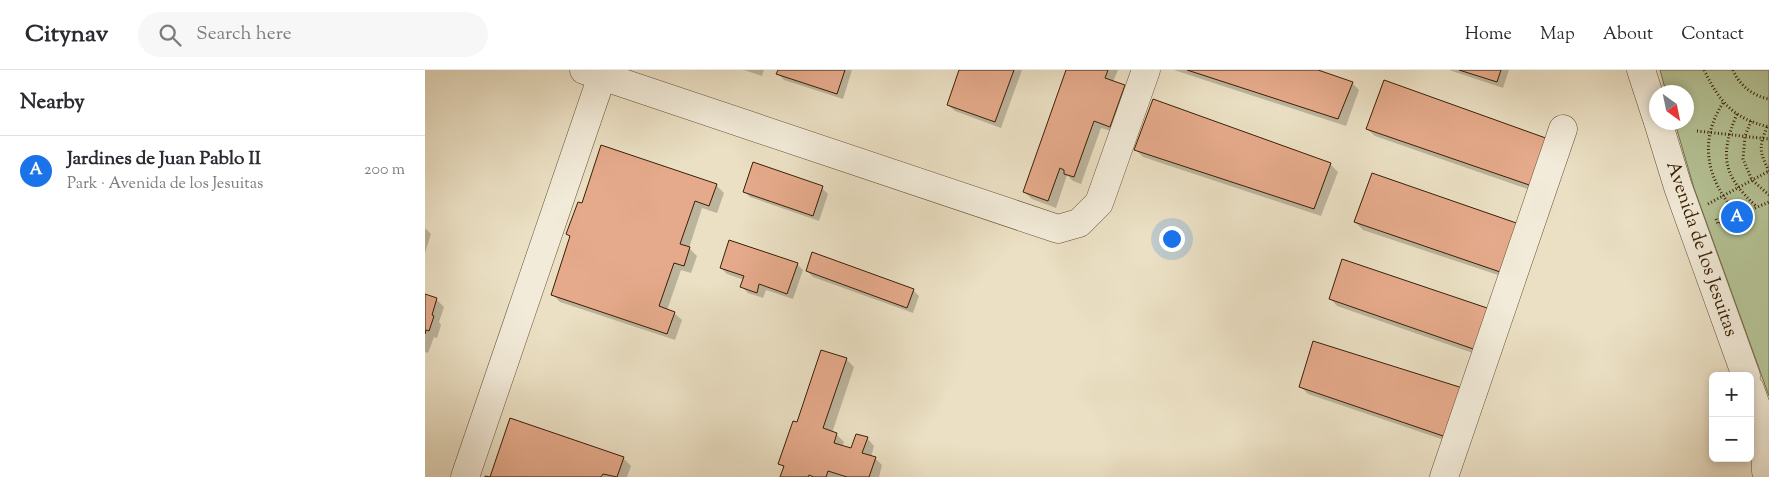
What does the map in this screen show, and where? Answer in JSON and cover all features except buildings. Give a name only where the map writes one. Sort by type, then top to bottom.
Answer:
[{"type":"street","points":[[465,477],[597,72],[1058,229],[1079,223],[1099,203],[1146,70]]},
{"type":"street","points":[[1641,70],[1649,94]]},
{"type":"street","points":[[1444,477],[1563,129]]},
{"type":"street","name":"Avenida de los Jesuitas","points":[[1660,130],[1678,187],[1744,372]]},
{"type":"street","points":[[1754,399],[1767,431],[1767,471]]},
{"type":"path","points":[[1704,70],[1713,89],[1723,103],[1737,114],[1768,127],[1762,138],[1761,154],[1769,171],[1707,205],[1711,211]]},
{"type":"path","points":[[1733,70],[1737,80],[1749,90],[1769,99]]},
{"type":"path","points":[[1723,103],[1714,117],[1710,132],[1708,155],[1712,177],[1723,196],[1738,215]]},
{"type":"path","points":[[1737,114],[1728,134],[1725,154],[1727,165],[1738,188],[1757,207]]},
{"type":"path","points":[[1751,121],[1745,136],[1743,158],[1752,180],[1769,195]]},
{"type":"path","points":[[1697,131],[1769,139]]},
{"type":"path","points":[[1715,217],[1719,224],[1769,202]]},
{"type":"green space","points":[[1660,70],[1769,70],[1769,396],[1694,188],[1677,130],[1694,130],[1694,85],[1664,85]]},
{"type":"place","name":"Jardines de Juan Pablo II","points":[[1737,217]]}]
